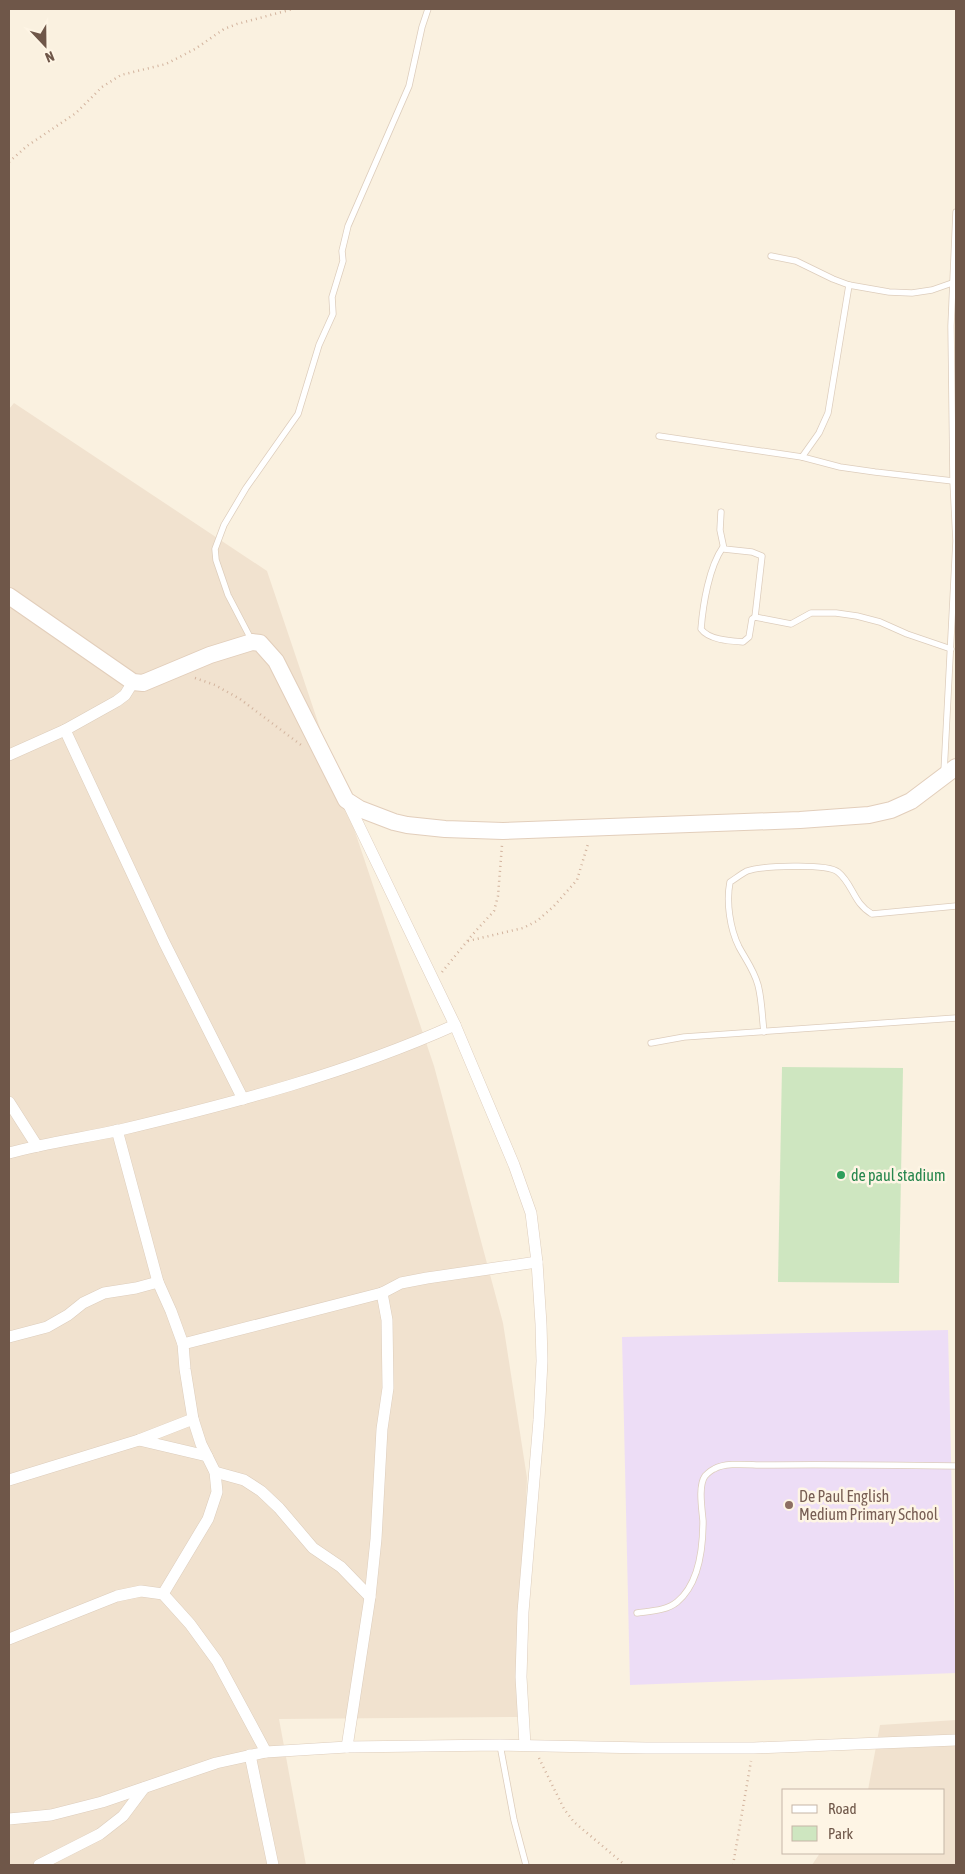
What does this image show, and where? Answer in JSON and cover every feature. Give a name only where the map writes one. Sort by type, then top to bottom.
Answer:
[{"type":"street","points":[[9,596],[133,682],[143,683],[178,670],[210,655],[252,642],[260,643],[276,661],[346,800],[406,926],[436,983],[514,1165],[531,1213],[537,1262],[542,1324],[542,1361],[523,1612],[522,1693],[529,1745]]},
{"type":"street","points":[[9,755],[65,730],[118,701],[125,695],[133,682]]},
{"type":"street","points":[[65,730],[164,942],[243,1099]]},
{"type":"street","points":[[346,800],[360,810],[407,825],[445,829],[503,831],[800,820],[870,815],[891,810],[911,801],[950,772]]},
{"type":"street","points":[[9,1153],[117,1130],[243,1099],[387,1054],[455,1025]]},
{"type":"street","points":[[9,1102],[37,1146]]},
{"type":"street","points":[[117,1130],[158,1282],[183,1344],[193,1419],[201,1444],[215,1472],[217,1492],[208,1519],[163,1594]]},
{"type":"street","points":[[183,1344],[382,1292],[401,1283],[537,1262]]},
{"type":"street","points":[[9,1337],[47,1327],[83,1303],[104,1293],[158,1282]]},
{"type":"street","points":[[347,1747],[370,1597],[382,1429],[388,1388],[387,1320],[382,1292]]},
{"type":"street","points":[[9,1480],[140,1440],[193,1419]]},
{"type":"street","points":[[140,1440],[207,1456]]},
{"type":"street","points":[[215,1472],[244,1480],[261,1491],[279,1508],[313,1548],[341,1567],[370,1597]]},
{"type":"street","points":[[9,1639],[117,1596],[141,1591],[163,1594],[190,1624],[218,1661],[266,1752]]},
{"type":"street","points":[[9,1819],[51,1814],[102,1802],[216,1762],[266,1752],[347,1747],[500,1745],[754,1748],[956,1740]]},
{"type":"street","points":[[250,1755],[273,1865]]},
{"type":"street","points":[[39,1865],[100,1834],[123,1816],[144,1788]]},
{"type":"lane","points":[[252,642],[228,596],[216,560],[215,549],[224,525],[246,488],[298,414],[319,345],[333,314],[332,298],[343,261],[343,244],[348,226],[409,86],[422,27],[428,9]]},
{"type":"lane","points":[[950,772],[951,649],[956,541],[953,481],[951,326],[956,212]]},
{"type":"lane","points":[[771,256],[796,261],[849,285],[889,292],[912,293],[932,290],[952,283]]},
{"type":"lane","points":[[802,458],[819,432],[828,413],[849,285]]},
{"type":"lane","points":[[659,436],[802,458],[840,467],[953,481]]},
{"type":"lane","points":[[721,512],[720,530],[723,547],[715,560],[704,606],[701,629],[704,633],[716,638],[744,642],[749,637],[752,619],[755,617],[762,556],[752,552],[726,550],[723,547]]},
{"type":"lane","points":[[755,617],[791,624],[811,613],[836,613],[857,616],[880,622],[907,634],[951,649]]},
{"type":"lane","points":[[764,1032],[758,986],[750,964],[734,935],[728,893],[730,882],[746,872],[762,868],[824,866],[838,872],[864,909],[872,914],[956,906]]},
{"type":"lane","points":[[651,1044],[684,1037],[956,1018]]},
{"type":"lane","points":[[637,1613],[663,1609],[677,1602],[688,1588],[697,1569],[701,1547],[703,1522],[701,1491],[704,1476],[715,1468],[790,1464],[956,1466]]},
{"type":"lane","points":[[500,1745],[514,1820],[526,1865]]},
{"type":"path","points":[[9,162],[27,146],[76,113],[102,87],[121,75],[166,64],[195,49],[224,29],[237,24],[293,9]]},
{"type":"path","points":[[178,670],[198,680],[215,685],[240,699],[302,746]]},
{"type":"path","points":[[468,941],[523,928],[546,914],[577,880],[587,845],[598,828]]},
{"type":"path","points":[[436,983],[447,965],[494,911],[498,896],[503,831]]},
{"type":"path","points":[[529,1745],[564,1809],[584,1831],[625,1865]]},
{"type":"path","points":[[733,1865],[754,1748]]},
{"type":"shaded area","points":[[14,403],[267,571],[434,1066],[503,1323],[527,1478],[518,1717],[279,1719],[306,1865],[9,1865],[9,409]]},
{"type":"shaded area","name":"De Paul English Medium Primary School","points":[[948,1330],[956,1673],[630,1685],[622,1337]]},
{"type":"shaded area","points":[[956,1720],[956,1865],[812,1865],[819,1854],[945,1854],[945,1789],[868,1789],[880,1725]]},
{"type":"green space","name":"de paul stadium","points":[[782,1067],[903,1068],[899,1283],[778,1282]]},
{"type":"place","name":"de paul stadium","points":[[841,1175]]},
{"type":"place","name":"De Paul English Medium Primary School","points":[[789,1505]]}]
